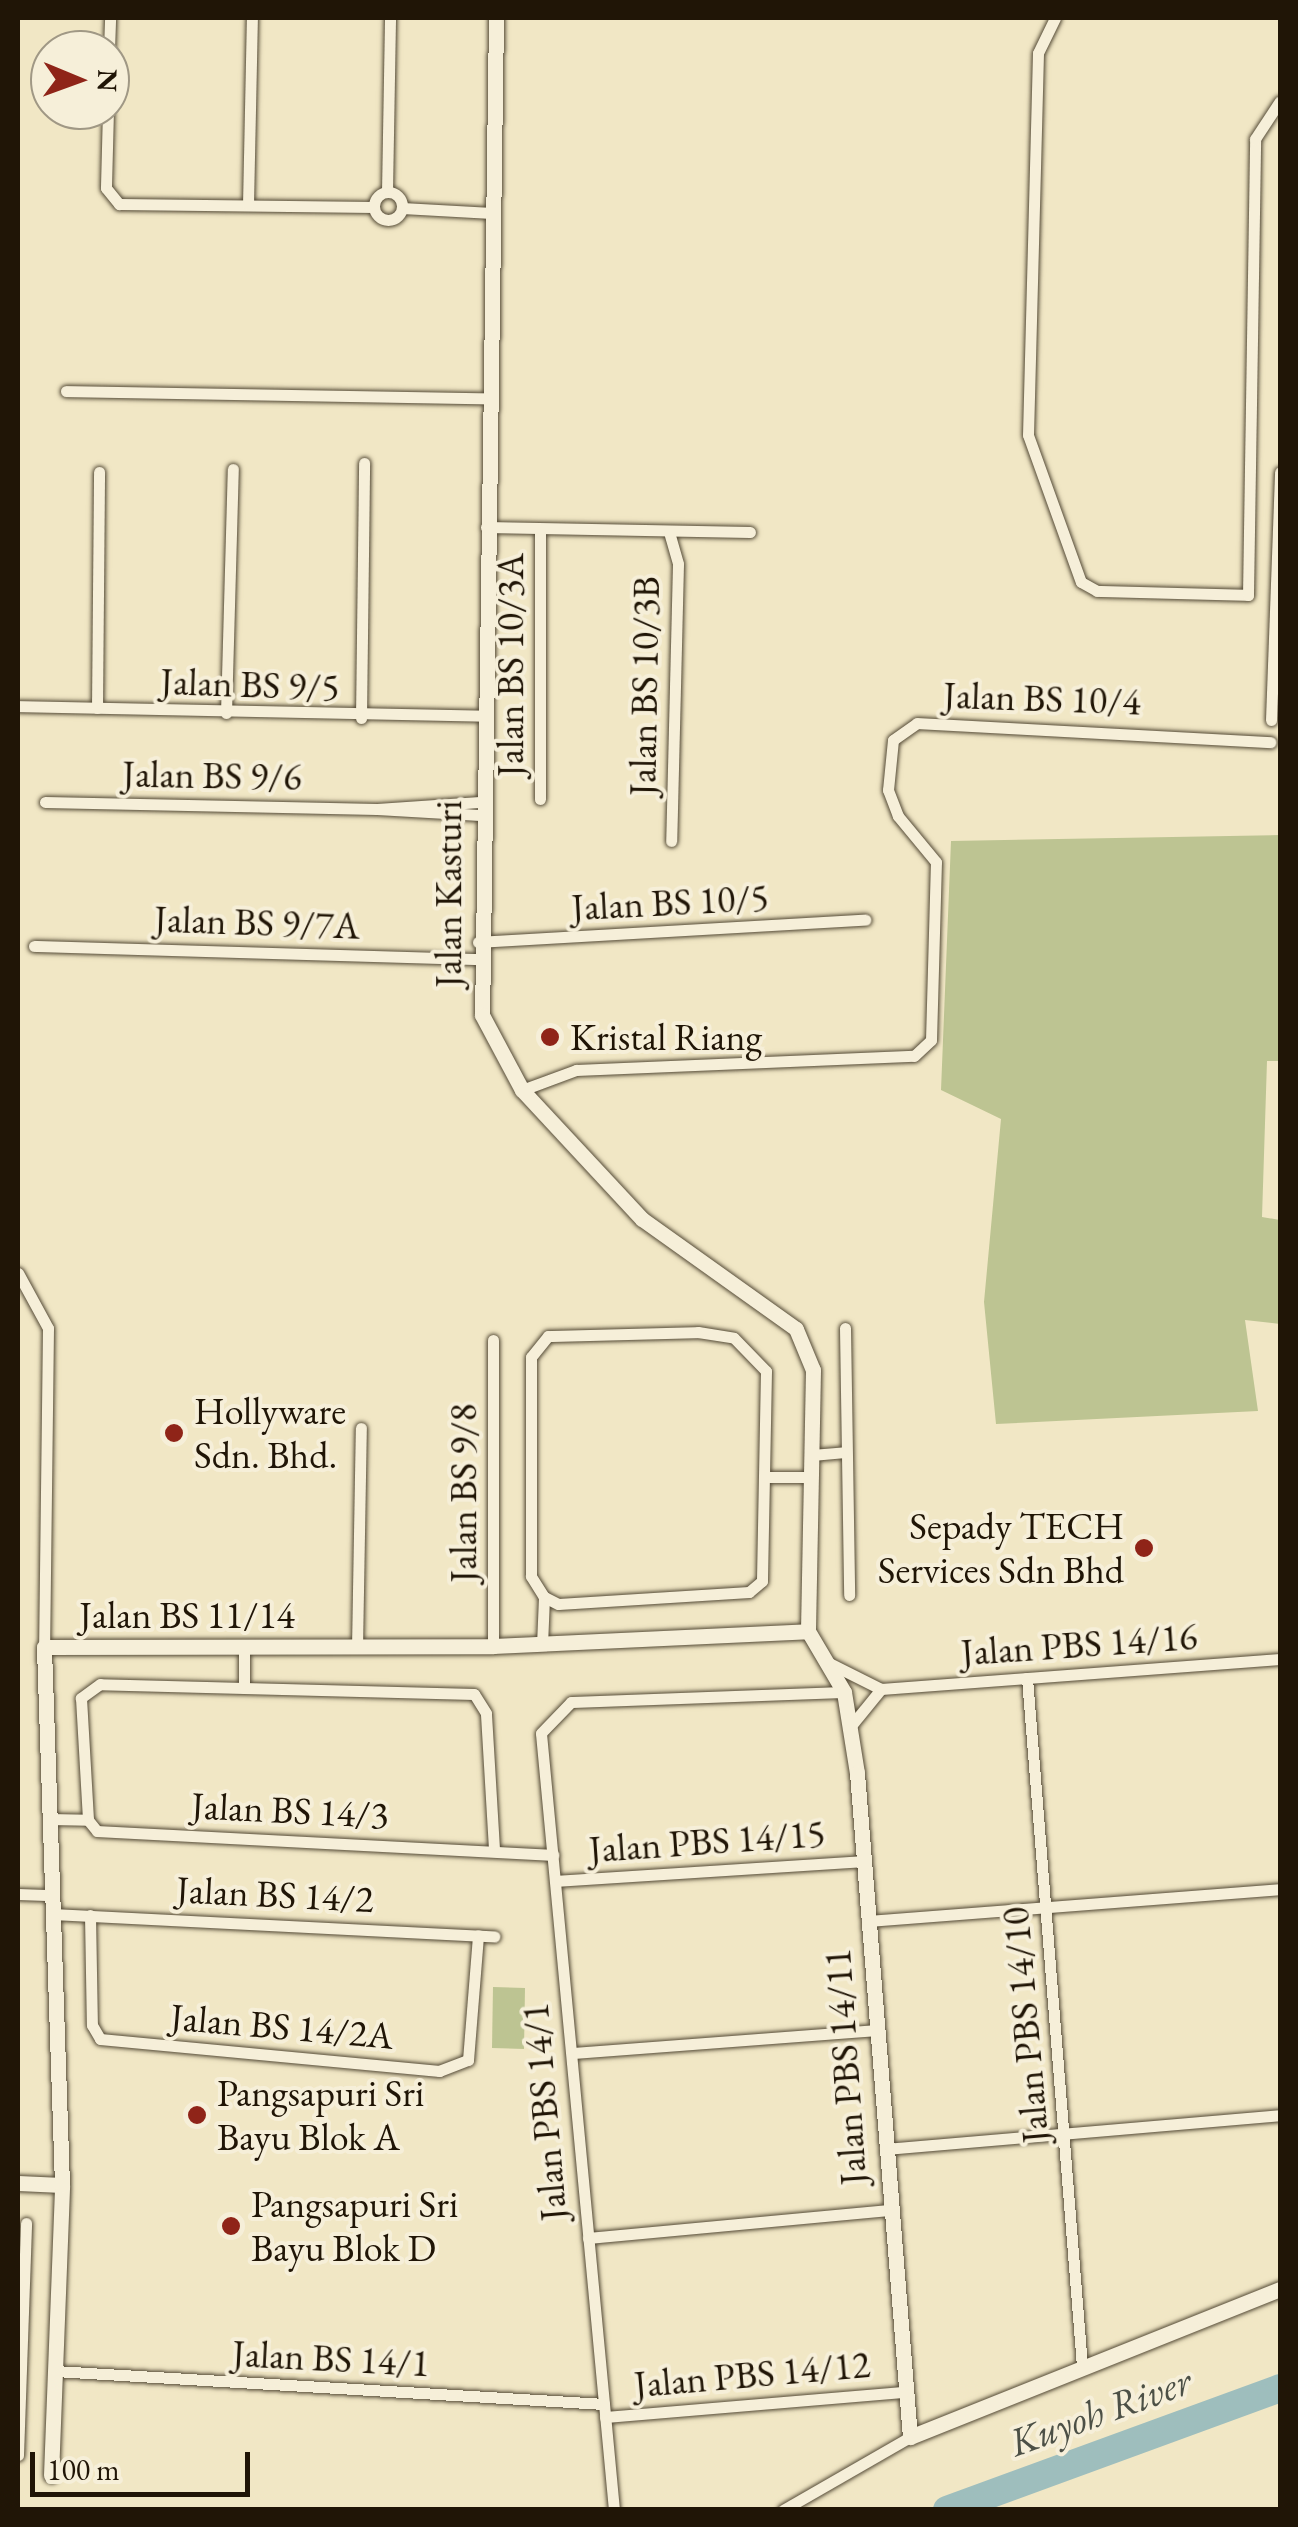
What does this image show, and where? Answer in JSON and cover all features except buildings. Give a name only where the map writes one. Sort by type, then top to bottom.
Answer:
[{"type":"street","points":[[248,205],[252,18]]},
{"type":"street","points":[[374,207],[387,192],[390,18]]},
{"type":"street","name":"Jalan Kasturi","points":[[496,18],[477,959],[482,1015],[522,1090],[642,1219],[796,1330],[813,1370],[808,1630]]},
{"type":"street","points":[[1055,18],[1038,53],[1028,435],[1081,582],[1097,591],[1248,595],[1255,139],[1280,100]]},
{"type":"street","points":[[108,130],[110,199],[374,207],[390,221],[402,208]]},
{"type":"street","points":[[387,192],[402,208],[492,213]]},
{"type":"street","points":[[66,391],[488,398]]},
{"type":"street","points":[[361,718],[364,463]]},
{"type":"street","points":[[226,713],[233,469]]},
{"type":"street","points":[[96,708],[99,472]]},
{"type":"street","points":[[1271,720],[1280,472]]},
{"type":"street","points":[[486,527],[750,532]]},
{"type":"street","name":"Jalan BS 10/3A","points":[[540,530],[540,799]]},
{"type":"street","name":"Jalan BS 10/3B","points":[[669,532],[678,564],[671,841]]},
{"type":"street","name":"Jalan BS 9/5","points":[[18,706],[361,718],[481,716]]},
{"type":"street","name":"Jalan BS 10/4","points":[[522,1090],[576,1070],[914,1056],[931,1040],[936,862],[898,816],[888,790],[892,740],[917,724],[1270,742]]},
{"type":"street","name":"Jalan BS 9/6","points":[[45,802],[480,808]]},
{"type":"street","name":"Jalan BS 10/5","points":[[478,942],[866,920]]},
{"type":"street","name":"Jalan BS 9/7A","points":[[34,946],[477,959]]},
{"type":"street","points":[[18,1274],[48,1328],[44,1647]]},
{"type":"street","points":[[846,1328],[850,1595]]},
{"type":"street","points":[[548,1336],[734,1338],[766,1370],[762,1581],[749,1592],[558,1604],[544,1598],[530,1576],[531,1357],[548,1336]]},
{"type":"street","name":"Jalan BS 9/8","points":[[492,1646],[493,1340]]},
{"type":"street","points":[[357,1648],[362,1428]]},
{"type":"street","points":[[812,1454],[845,1452]]},
{"type":"street","points":[[765,1477],[812,1478]]},
{"type":"street","points":[[542,1645],[544,1598]]},
{"type":"street","name":"Jalan BS 11/14","points":[[51,2475],[62,2185],[44,1647],[542,1645],[808,1630]]},
{"type":"street","name":"Jalan PBS 14/11","points":[[808,1630],[844,1692],[850,1726],[910,2437]]},
{"type":"street","points":[[244,1647],[244,1688]]},
{"type":"street","name":"Jalan PBS 14/16","points":[[881,1689],[1280,1659]]},
{"type":"street","points":[[830,1663],[881,1689],[850,1726]]},
{"type":"street","name":"Jalan PBS 14/10","points":[[1027,1678],[1082,2366]]},
{"type":"street","points":[[88,1820],[81,1698],[88,1687],[474,1694],[486,1713],[494,1850]]},
{"type":"street","name":"Jalan PBS 14/1","points":[[614,2510],[541,1733],[553,1712],[571,1702],[844,1692]]},
{"type":"street","name":"Jalan BS 14/3","points":[[49,1820],[88,1820],[97,1830],[554,1855]]},
{"type":"street","name":"Jalan PBS 14/15","points":[[556,1882],[862,1861]]},
{"type":"street","points":[[866,1921],[1280,1889]]},
{"type":"street","points":[[18,1894],[52,1894]]},
{"type":"street","name":"Jalan BS 14/2","points":[[53,1914],[494,1936]]},
{"type":"street","name":"Jalan BS 14/2A","points":[[90,1915],[96,2035],[439,2070],[464,2066],[478,1935]]},
{"type":"street","points":[[572,2054],[875,2030]]},
{"type":"street","points":[[885,2149],[1280,2115]]},
{"type":"street","points":[[18,2183],[62,2185]]},
{"type":"street","points":[[588,2238],[889,2210]]},
{"type":"street","points":[[18,2455],[26,2223]]},
{"type":"street","points":[[783,2510],[910,2437],[1280,2289]]},
{"type":"street","name":"Jalan BS 14/1","points":[[56,2372],[604,2410]]},
{"type":"street","name":"Jalan PBS 14/12","points":[[604,2410],[904,2392]]},
{"type":"green space","points":[[1280,835],[1280,1061],[1267,1061],[1262,1217],[1280,1220],[1280,1324],[1245,1320],[1258,1411],[996,1424],[984,1302],[1001,1119],[941,1090],[951,841]]},
{"type":"green space","points":[[493,1987],[525,1988],[524,2049],[492,2048]]},
{"type":"waterway","name":"Kuyoh River","points":[[947,2510],[1280,2388]]},
{"type":"place","name":"Kristal Riang","points":[[550,1037]]},
{"type":"place","name":"Hollyware Sdn. Bhd.","points":[[174,1433]]},
{"type":"place","name":"Sepady TECH Services Sdn Bhd","points":[[1144,1548]]},
{"type":"place","name":"Pangsapuri Sri Bayu Blok A","points":[[197,2115]]},
{"type":"place","name":"Pangsapuri Sri Bayu Blok D","points":[[231,2226]]}]
